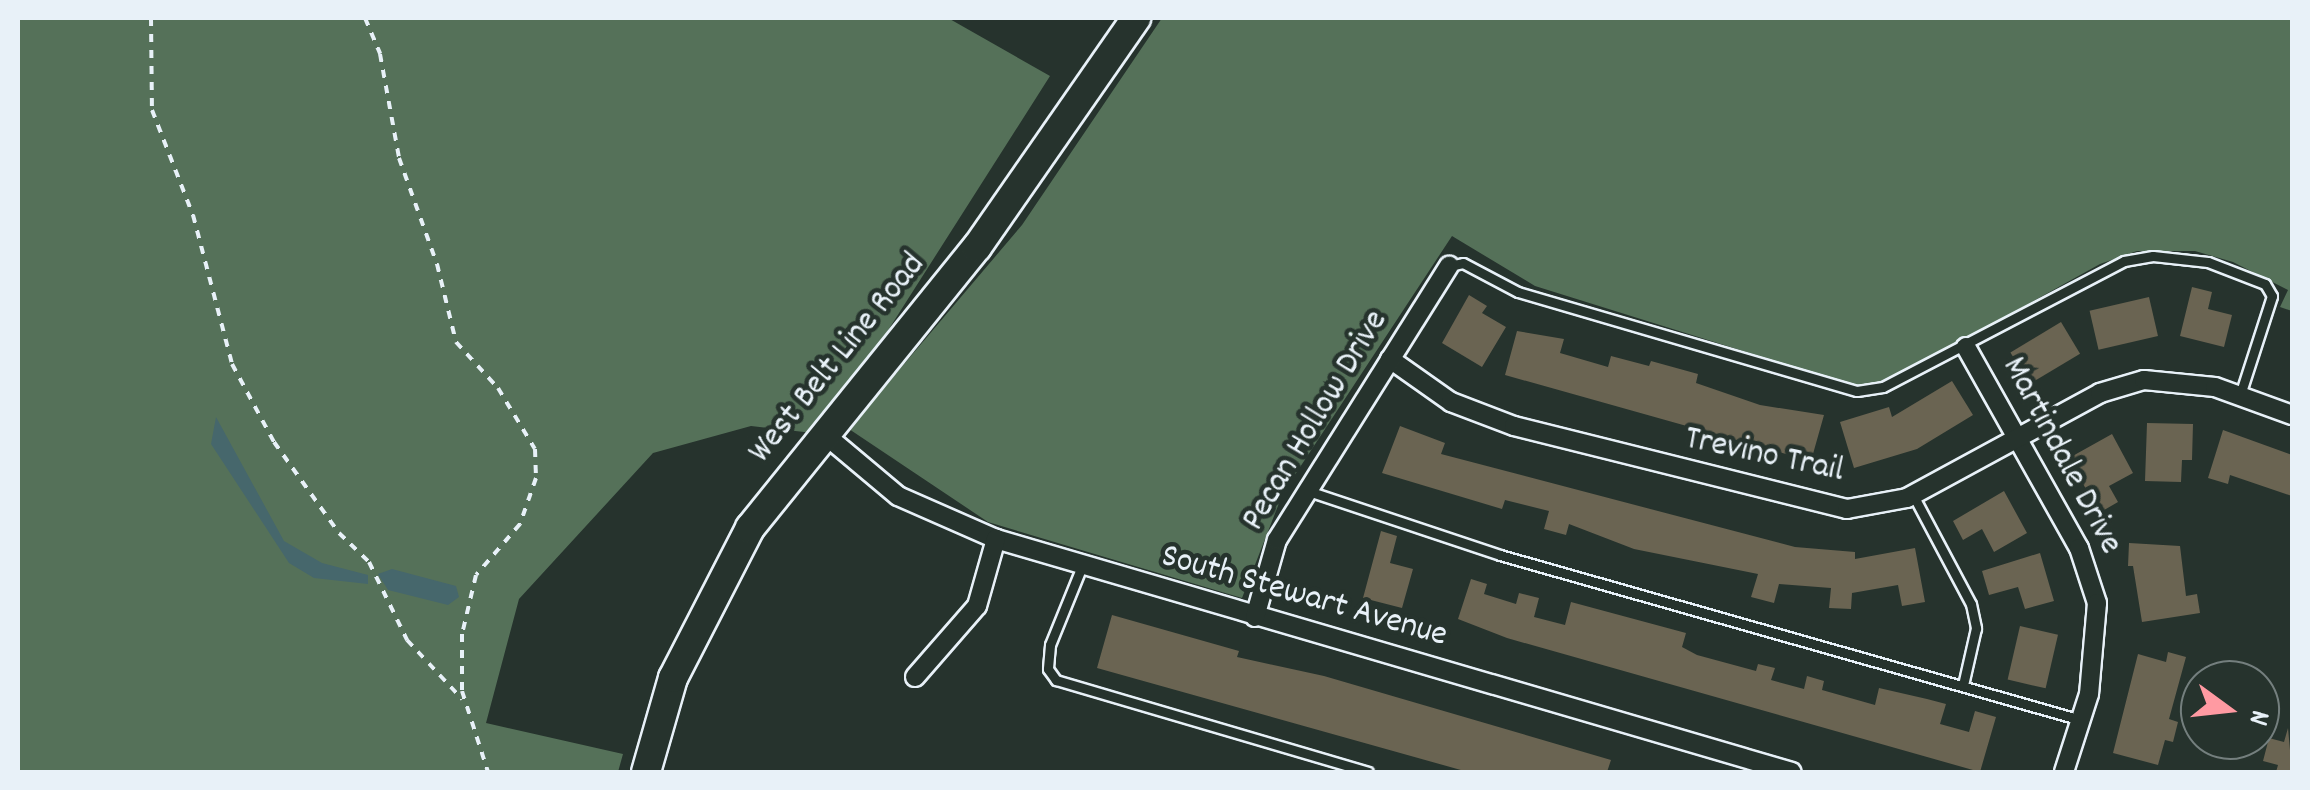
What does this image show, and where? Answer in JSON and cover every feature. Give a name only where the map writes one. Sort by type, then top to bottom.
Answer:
[{"type":"main road","name":"West Belt Line Road","points":[[646,772],[673,678],[750,528],[999,218],[1136,18]]},
{"type":"street","name":"Pecan Hollow Drive","points":[[1255,617],[1276,540],[1449,266]]},
{"type":"street","name":"Martindale Drive","points":[[1966,347],[2079,548],[2097,603],[2096,646],[2082,720],[2064,772]]},
{"type":"street","name":"Trevino Trail","points":[[1390,359],[1451,402],[1672,470],[1847,509],[1880,508],[1913,495],[2100,394],[2144,380],[2172,378],[2292,414]]},
{"type":"street","name":"South Stewart Avenue","points":[[823,433],[898,496],[996,540],[1792,772]]},
{"type":"street","points":[[915,677],[976,606],[996,540]]},
{"type":"lane","points":[[1449,266],[1463,263],[1518,292],[1857,391],[1883,388],[2124,261],[2153,256],[2208,262],[2265,284],[2272,296],[2240,396]]},
{"type":"lane","points":[[1305,490],[1500,554],[2082,720]]},
{"type":"lane","points":[[1913,495],[1971,604],[1976,628],[1963,684]]},
{"type":"lane","points":[[1082,566],[1050,645],[1048,668],[1056,680],[1368,772]]},
{"type":"path","points":[[150,18],[152,110],[193,215],[232,364],[274,442],[339,534],[370,562],[407,640],[464,703]]},
{"type":"path","points":[[365,18],[380,54],[399,158],[437,264],[456,342],[498,388],[535,449],[536,478],[520,524],[471,586],[460,660],[464,703],[488,772]]},
{"type":"green space","points":[[18,18],[948,18],[1050,76],[822,434],[751,426],[653,453],[519,599],[486,723],[623,754],[618,772],[18,772]]},
{"type":"green space","points":[[1162,18],[2292,18],[2292,311],[2280,307],[2288,290],[2233,262],[2195,251],[2137,251],[2100,264],[1884,384],[1855,386],[1535,286],[1452,236],[1283,493],[1242,598],[988,522],[849,429],[1022,225]]},
{"type":"water","points":[[216,417],[284,541],[322,563],[368,575],[368,584],[314,578],[289,563],[211,444]]},
{"type":"water","points":[[392,569],[456,586],[459,597],[448,605],[388,590],[378,574]]},
{"type":"building","points":[[2192,287],[2212,292],[2208,309],[2232,315],[2224,347],[2180,336]]},
{"type":"building","points":[[1469,295],[1487,306],[1482,313],[1506,327],[1482,367],[1442,343]]},
{"type":"building","points":[[2149,297],[2158,336],[2099,350],[2090,311]]},
{"type":"building","points":[[2061,322],[2080,354],[2029,384],[2010,352]]},
{"type":"building","points":[[1517,331],[1564,339],[1560,353],[1608,367],[1611,356],[1649,366],[1651,361],[1698,374],[1696,383],[1760,405],[1824,415],[1811,461],[1505,375]]},
{"type":"building","points":[[1952,381],[1973,415],[1917,449],[1854,468],[1840,422],[1889,407],[1892,417]]},
{"type":"building","points":[[2147,423],[2193,424],[2192,460],[2182,460],[2181,482],[2145,481]]},
{"type":"building","points":[[1400,426],[1445,443],[1441,454],[1795,547],[1855,552],[1855,559],[1915,548],[1925,602],[1902,606],[1898,585],[1852,593],[1851,609],[1829,608],[1831,588],[1779,584],[1774,603],[1751,597],[1758,574],[1634,549],[1569,524],[1566,535],[1544,529],[1549,511],[1505,500],[1502,509],[1382,473]]},
{"type":"building","points":[[2223,430],[2292,455],[2292,496],[2230,475],[2228,484],[2208,478]]},
{"type":"building","points":[[2112,434],[2133,473],[2109,486],[2118,502],[2099,513],[2069,458]]},
{"type":"building","points":[[2004,491],[2027,533],[1994,552],[1982,529],[1963,540],[1953,521]]},
{"type":"building","points":[[1381,531],[1397,536],[1390,563],[1413,569],[1402,608],[1363,598]]},
{"type":"building","points":[[2129,543],[2180,546],[2186,596],[2197,594],[2200,613],[2142,622],[2133,566],[2128,566]]},
{"type":"building","points":[[2040,553],[2054,601],[2025,609],[2018,587],[1989,595],[1982,571]]},
{"type":"building","points":[[1471,579],[1487,584],[1484,594],[1516,604],[1519,593],[1539,598],[1534,617],[1565,625],[1571,602],[1686,633],[1682,647],[1697,655],[1756,671],[1758,664],[1775,668],[1771,680],[1804,689],[1807,676],[1824,681],[1822,690],[1875,705],[1879,688],[1927,699],[1946,704],[1940,724],[1969,732],[1975,711],[1996,717],[1980,772],[1507,638],[1458,619]]},
{"type":"building","points":[[1112,615],[1239,651],[1237,657],[1324,676],[1611,760],[1607,772],[1468,772],[1097,668]]},
{"type":"building","points":[[2020,626],[2058,635],[2046,688],[2008,680]]},
{"type":"building","points":[[2168,652],[2186,657],[2180,660],[2180,679],[2169,719],[2178,722],[2173,742],[2165,740],[2158,765],[2113,753],[2138,654],[2166,662]]},
{"type":"building","points":[[2288,728],[2292,772],[2276,772],[2278,765],[2263,760],[2280,760],[2280,741],[2284,742]]}]
